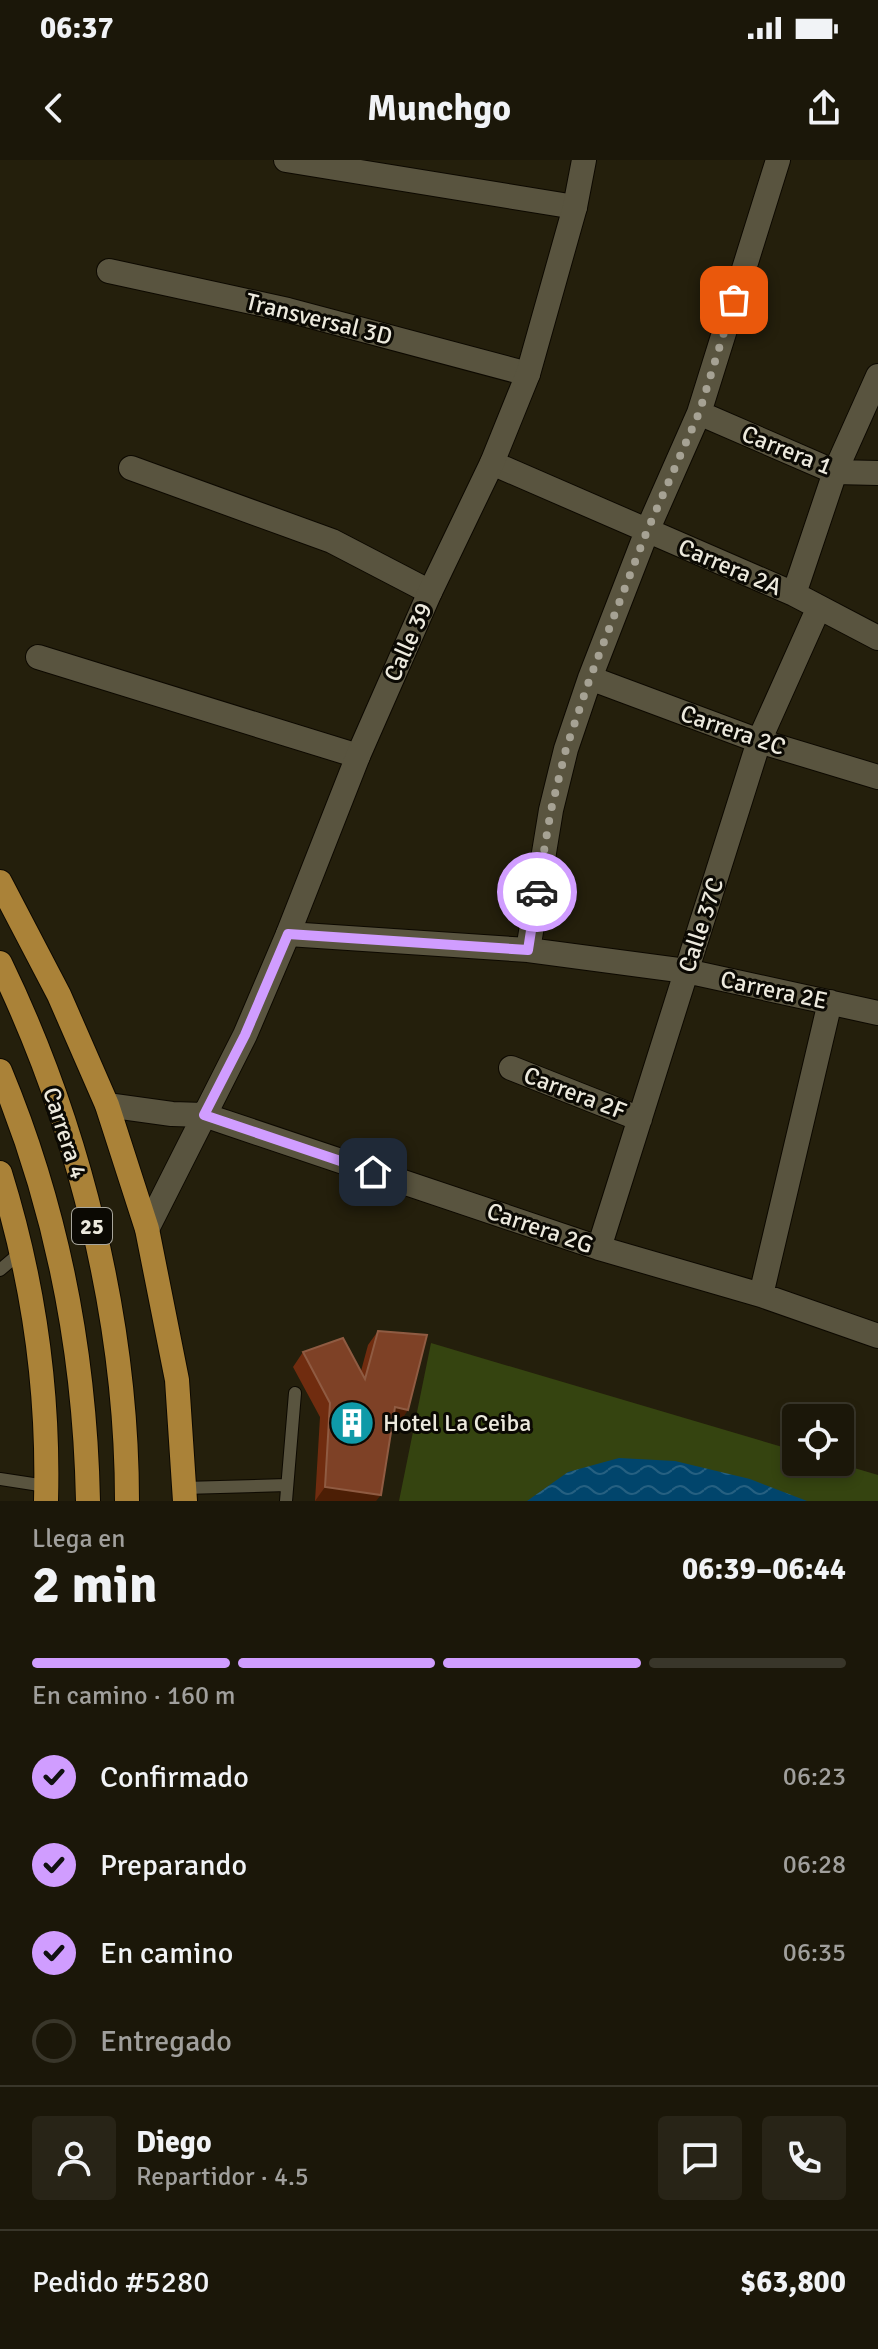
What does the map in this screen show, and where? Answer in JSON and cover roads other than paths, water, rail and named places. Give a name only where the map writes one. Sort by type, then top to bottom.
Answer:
[{"type":"highway","points":[[0,882],[59,995],[107,1105],[147,1229],[177,1380],[184,1494]]},
{"type":"highway","name":"Carrera 4","points":[[0,963],[64,1121],[87,1203],[116,1349],[124,1411],[127,1501]]},
{"type":"highway","name":"Carrera 4","points":[[0,1071],[42,1190],[62,1269],[84,1402],[88,1501]]},
{"type":"highway","points":[[0,1173],[21,1252],[39,1351],[46,1493]]},
{"type":"street","points":[[286,160],[575,207]]},
{"type":"street","name":"Calle 39","points":[[147,1229],[245,1035],[358,756],[430,592],[492,463],[528,374],[575,207],[584,160]]},
{"type":"street","points":[[528,950],[551,810],[566,749],[647,531],[699,413],[778,160]]},
{"type":"street","name":"Transversal 3D","points":[[109,271],[288,310],[528,374]]},
{"type":"street","points":[[794,594],[835,472],[878,376]]},
{"type":"street","name":"Carrera 1","points":[[699,413],[835,472],[878,473]]},
{"type":"street","name":"Carrera 2A","points":[[492,463],[794,594],[878,638]]},
{"type":"street","points":[[131,468],[332,541],[430,592]]},
{"type":"street","name":"Calle 37C","points":[[599,1248],[759,741],[819,607]]},
{"type":"street","points":[[38,657],[358,756]]},
{"type":"street","name":"Carrera 2C","points":[[590,678],[759,741],[878,777]]},
{"type":"street","name":"Carrera 2E","points":[[288,934],[528,950],[686,971],[878,1013]]},
{"type":"street","points":[[761,1295],[830,1002]]},
{"type":"street","name":"Carrera 2F","points":[[511,1068],[640,1119]]},
{"type":"street","points":[[107,1105],[161,1113],[204,1115]]},
{"type":"street","name":"Carrera 2G","points":[[204,1115],[599,1248],[761,1295],[878,1336]]},
{"type":"lane","points":[[0,1270],[21,1252]]},
{"type":"lane","points":[[286,1501],[295,1393]]},
{"type":"lane","points":[[0,1479],[46,1493]]},
{"type":"lane","points":[[184,1494],[287,1485]]},
{"type":"water","points":[[619,1458],[675,1461],[750,1479],[807,1501],[527,1501],[568,1472]]},
{"type":"place","name":"Hotel La Ceiba","points":[[352,1423]]}]
